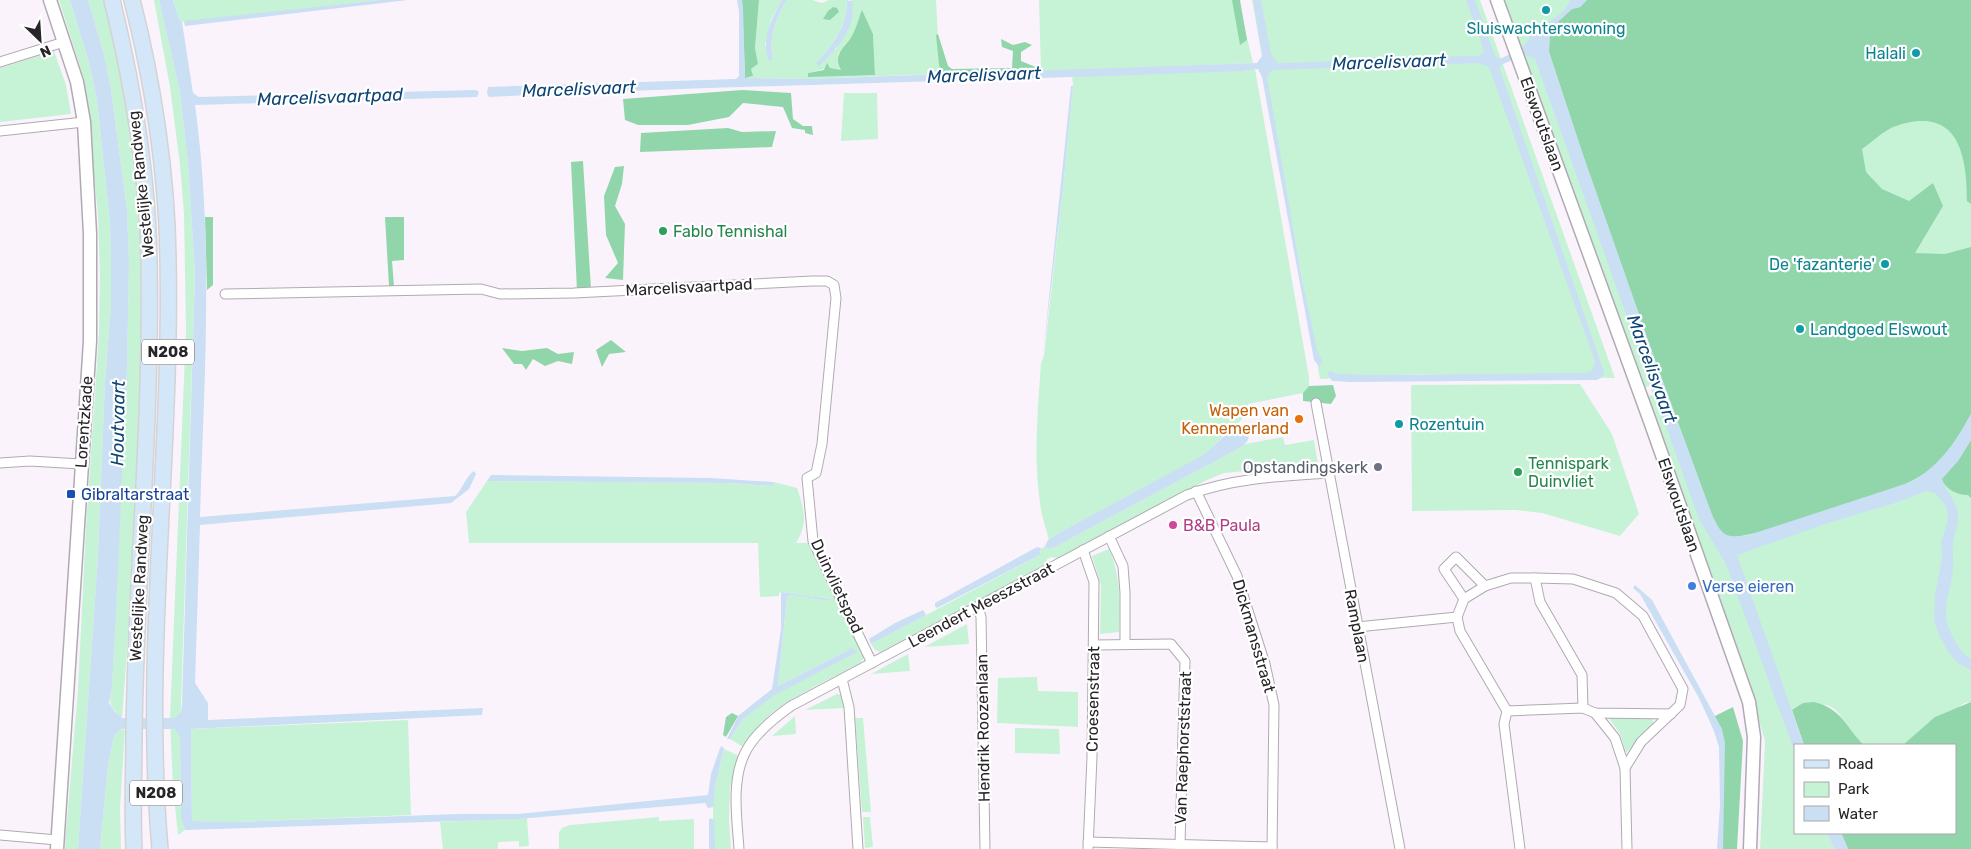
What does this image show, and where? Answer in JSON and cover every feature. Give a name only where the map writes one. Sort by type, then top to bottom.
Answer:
[{"type":"main road","name":"Westelijke Randweg","points":[[112,0],[125,53],[142,157],[149,262],[146,450],[134,708],[132,816],[134,849]]},
{"type":"main road","name":"Westelijke Randweg","points":[[132,0],[149,81],[162,172],[168,256],[168,357],[154,706],[160,849]]},
{"type":"street","name":"Lorentzkade","points":[[50,0],[77,82],[84,122],[90,234],[90,341],[57,844]]},
{"type":"street","name":"Elswoutslaan","points":[[1497,0],[1651,424],[1748,702],[1754,737],[1750,849]]},
{"type":"street","points":[[0,62],[64,42]]},
{"type":"street","points":[[0,131],[84,122]]},
{"type":"street","name":"Marcelisvaartpad","points":[[225,294],[481,289],[500,294],[574,293],[827,281],[834,285],[836,298],[829,376],[816,473],[807,478]]},
{"type":"street","name":"Ramplaan","points":[[1316,403],[1400,849]]},
{"type":"street","points":[[0,463],[32,461],[81,464]]},
{"type":"street","name":"Leendert Meeszstraat","points":[[739,849],[737,788],[745,753],[762,731],[783,712],[1196,491],[1260,477],[1329,473]]},
{"type":"street","name":"Duinvlietspad","points":[[807,478],[813,540],[872,663]]},
{"type":"street","name":"Dickmansstraat","points":[[1196,491],[1238,576],[1265,664],[1274,705],[1272,848]]},
{"type":"street","name":"Croesenstraat","points":[[1109,536],[1123,566],[1125,643]]},
{"type":"street","name":"Croesenstraat","points":[[1083,550],[1094,582],[1088,846]]},
{"type":"street","points":[[1464,599],[1444,569],[1456,557],[1485,586]]},
{"type":"street","points":[[1520,849],[1504,724],[1507,711],[1460,631],[1457,617],[1464,599],[1485,586],[1511,578],[1573,580],[1616,593],[1643,616],[1683,689],[1680,705],[1641,742],[1625,768]]},
{"type":"street","points":[[1535,578],[1540,602],[1582,675],[1583,708]]},
{"type":"street","name":"Hendrik Roozenlaan","points":[[978,606],[981,617],[985,849]]},
{"type":"street","points":[[1357,627],[1457,617]]},
{"type":"street","name":"Van Raephorststraat","points":[[1094,645],[1125,643],[1170,644],[1185,661],[1180,845]]},
{"type":"street","points":[[842,679],[849,707],[858,849]]},
{"type":"street","points":[[1507,711],[1583,708],[1596,713],[1671,714]]},
{"type":"street","points":[[1596,713],[1615,738],[1625,768],[1627,849]]},
{"type":"street","points":[[0,835],[57,844]]},
{"type":"street","points":[[1088,846],[1180,845],[1272,848]]},
{"type":"green space","points":[[59,0],[70,0],[90,66],[97,100],[110,222],[111,261],[111,305],[105,381],[98,555],[78,849],[65,849],[78,689],[86,527],[99,334],[100,273],[98,215],[84,79]]},
{"type":"green space","points":[[88,0],[107,0],[126,82],[139,195],[142,247],[142,352],[133,571],[122,718],[112,707],[110,700],[127,369],[129,263],[127,210],[111,90],[104,54]]},
{"type":"green space","points":[[154,0],[159,0],[180,92],[188,163],[195,273],[180,736],[181,818],[185,830],[178,835],[173,788],[170,718],[186,330],[184,214],[170,87]]},
{"type":"green space","points":[[173,0],[380,0],[180,22]]},
{"type":"green space","points":[[742,0],[759,0],[755,48],[758,64],[751,69],[753,76],[745,78]]},
{"type":"green space","points":[[759,0],[782,0],[771,20],[765,45],[773,59],[772,36],[779,13],[787,0],[812,0],[822,3],[829,0],[845,0],[847,2],[844,19],[838,35],[816,63],[837,48],[851,0],[936,0],[940,74],[809,79],[745,78],[752,76],[751,69],[758,64],[755,48]],"holes":[[[862,11],[873,34],[875,75],[808,73],[829,68],[841,70],[838,54],[853,35]]]},
{"type":"green space","points":[[1039,0],[1238,0],[1253,63],[1181,66],[1242,71],[1255,69],[1309,377],[1309,386],[1303,393],[1248,404],[1247,412],[1238,424],[1227,432],[1206,454],[1049,540],[1041,512],[1036,450],[1041,363],[1044,355],[1073,86],[1072,75],[1041,72]]},
{"type":"green space","points":[[1232,0],[1240,0],[1247,40],[1240,45]]},
{"type":"green space","points":[[1252,0],[1480,0],[1615,378],[1417,374],[1320,379]]},
{"type":"green space","name":"Landgoed Elswout","points":[[1504,0],[1971,0],[1971,702],[1964,703],[1916,744],[1863,744],[1839,714],[1827,705],[1811,706],[1781,713],[1794,750],[1794,834],[1827,834],[1834,849],[1760,849],[1765,741],[1747,680],[1645,397],[1653,395],[1650,386],[1642,388]]},
{"type":"green space","name":"Landgoed Elswout","points":[[1587,0],[1971,0],[1971,204],[1967,201],[1964,165],[1960,149],[1954,136],[1944,127],[1931,122],[1914,121],[1893,127],[1862,149],[1866,172],[1882,189],[1909,201],[1933,183],[1943,206],[1915,253],[1945,254],[1971,247],[1971,414],[1958,437],[1934,466],[1900,486],[1782,526],[1738,536],[1724,535],[1720,530],[1712,515],[1655,360],[1549,52],[1550,29],[1572,9],[1580,7]]},
{"type":"green space","points":[[833,7],[837,8],[839,12],[830,20],[823,19],[828,11]]},
{"type":"green space","points":[[862,10],[873,34],[875,75],[808,77],[808,73],[824,70],[827,63],[830,68],[841,70],[838,59],[839,54],[853,34]]},
{"type":"green space","points":[[938,34],[948,66],[952,69],[1012,68],[1013,51],[1002,47],[1001,39],[1013,45],[1025,42],[1032,45],[1021,52],[1021,61],[1038,68],[1038,72],[940,74],[936,35]]},
{"type":"green space","points":[[54,51],[66,85],[71,114],[0,122],[0,68]]},
{"type":"green space","points":[[742,90],[791,93],[793,119],[803,126],[812,126],[813,135],[805,133],[805,130],[792,128],[783,107],[743,103],[729,117],[688,125],[638,125],[625,120],[623,99]]},
{"type":"green space","points":[[844,93],[877,93],[878,139],[841,141]]},
{"type":"green space","points":[[728,128],[742,132],[776,131],[772,147],[640,152],[641,133]]},
{"type":"green space","points":[[583,161],[591,289],[577,291],[571,162]]},
{"type":"green space","points":[[624,166],[622,184],[615,206],[625,224],[623,280],[605,278],[618,263],[606,235],[604,196],[615,167]]},
{"type":"green space","points":[[205,217],[213,217],[213,285],[207,290]]},
{"type":"green space","points":[[385,217],[404,217],[404,260],[392,261],[394,286],[389,286]]},
{"type":"green space","points":[[611,340],[626,352],[609,354],[602,367],[596,350]]},
{"type":"green space","points":[[502,348],[522,351],[547,348],[558,354],[574,352],[572,364],[558,361],[545,366],[533,359],[526,370],[522,364],[514,364]]},
{"type":"green space","name":"Tennispark Duinvliet","points":[[1580,384],[1612,434],[1639,514],[1620,536],[1542,513],[1516,510],[1412,511],[1411,385]]},
{"type":"green space","points":[[1333,385],[1336,396],[1331,404],[1303,401],[1303,393],[1309,386]]},
{"type":"green space","points":[[1283,437],[1285,445],[1314,440],[1318,464],[1224,473],[1207,480],[1058,559],[1052,557],[1047,559],[1046,565],[880,652],[875,650],[871,644],[1040,555],[1041,549],[1045,546],[1048,549],[1053,548],[1245,444]]},
{"type":"green space","points":[[1971,440],[1971,498],[1968,495],[1952,491],[1941,478],[1958,461]]},
{"type":"green space","points":[[487,481],[729,483],[772,486],[774,482],[797,488],[802,502],[804,522],[796,543],[810,543],[864,658],[860,663],[799,695],[776,710],[767,717],[743,747],[730,739],[743,719],[771,696],[852,648],[778,686],[787,597],[791,595],[829,601],[829,599],[781,592],[779,596],[760,597],[758,543],[469,543],[466,512]]},
{"type":"green space","points":[[1109,549],[1118,579],[1119,632],[1100,634],[1101,585],[1092,556]]},
{"type":"green space","points":[[967,624],[969,644],[925,647],[930,644]]},
{"type":"green space","points":[[908,654],[910,671],[871,674]]},
{"type":"green space","points":[[1037,677],[1038,691],[1078,692],[1078,727],[997,723],[998,678]]},
{"type":"green space","points":[[837,694],[842,695],[844,708],[805,710]]},
{"type":"green space","points":[[1814,702],[1831,709],[1843,719],[1863,744],[1804,744],[1792,710],[1803,703]]},
{"type":"green space","points":[[1971,702],[1971,849],[1848,849],[1841,834],[1956,834],[1956,744],[1904,744],[1935,717]]},
{"type":"green space","points":[[1733,707],[1743,741],[1737,849],[1719,849],[1722,808],[1720,743],[1711,718]]},
{"type":"green space","points":[[732,713],[738,716],[726,737],[723,735],[726,717]]},
{"type":"green space","points":[[795,716],[796,734],[772,736]]},
{"type":"green space","points":[[1612,716],[1649,716],[1653,718],[1653,723],[1626,753],[1620,734],[1609,718]]},
{"type":"green space","points":[[855,718],[863,718],[871,812],[862,812]]},
{"type":"green space","points":[[408,720],[411,815],[233,822],[192,821],[191,729]]},
{"type":"green space","points":[[1015,728],[1059,729],[1060,754],[1015,753]]},
{"type":"green space","points":[[121,729],[125,730],[120,808],[121,849],[100,849],[108,765],[114,736]]},
{"type":"green space","points":[[724,749],[739,756],[730,788],[729,820],[731,849],[713,849],[713,796]]},
{"type":"green space","points":[[659,817],[659,821],[694,819],[694,849],[559,849],[559,832],[562,828],[570,825]]},
{"type":"green space","points":[[863,817],[870,817],[873,847],[865,848]]},
{"type":"green space","points":[[527,818],[529,846],[519,847],[519,841],[498,842],[498,849],[443,849],[440,822]]},
{"type":"water","name":"Houtvaart","points":[[70,0],[88,0],[104,54],[111,90],[127,210],[129,263],[127,369],[112,686],[109,703],[122,718],[175,718],[181,712],[182,704],[195,273],[188,163],[180,92],[159,0],[173,0],[180,22],[182,22],[193,93],[199,97],[476,90],[479,92],[477,97],[195,105],[201,156],[206,259],[200,517],[455,496],[471,474],[474,471],[476,474],[469,489],[451,503],[200,525],[195,683],[208,703],[208,720],[483,708],[482,715],[191,729],[192,821],[233,822],[459,814],[518,814],[708,795],[711,774],[722,746],[724,749],[715,787],[713,807],[708,808],[705,803],[518,819],[185,830],[181,818],[180,736],[175,729],[121,729],[114,736],[108,765],[100,849],[78,849],[98,555],[105,381],[111,305],[111,261],[110,222],[97,100],[90,66]]},
{"type":"water","points":[[380,0],[408,0],[185,26],[184,21]]},
{"type":"water","name":"Marcelisvaart","points":[[737,0],[742,0],[745,78],[809,79],[1257,63],[1262,56],[1253,0],[1261,0],[1271,54],[1278,63],[1319,62],[1371,57],[1479,56],[1484,51],[1466,0],[1475,0],[1494,53],[1500,59],[1520,49],[1529,40],[1529,33],[1547,24],[1559,15],[1570,0],[1587,0],[1580,7],[1572,9],[1550,29],[1549,52],[1655,360],[1718,527],[1728,535],[1746,536],[1914,481],[1932,467],[1947,451],[1971,414],[1971,440],[1958,461],[1942,479],[1955,503],[1958,513],[1953,543],[1952,579],[1946,604],[1947,620],[1957,645],[1971,659],[1971,670],[1958,663],[1949,653],[1939,635],[1934,620],[1935,596],[1942,558],[1941,543],[1948,516],[1946,506],[1935,493],[1926,491],[1737,555],[1804,744],[1794,744],[1794,750],[1726,564],[1699,519],[1535,59],[1525,55],[1499,67],[1604,372],[1602,377],[1597,380],[1332,381],[1327,374],[1330,371],[1338,374],[1369,375],[1587,373],[1593,369],[1595,361],[1489,67],[1479,63],[1272,70],[1267,77],[1302,279],[1317,350],[1323,363],[1319,366],[1314,360],[1262,77],[1258,69],[489,97],[487,93],[488,87],[736,79],[739,76],[739,11]]},
{"type":"water","points":[[782,0],[787,0],[779,13],[774,28],[772,36],[773,59],[769,61],[766,46],[768,30]]},
{"type":"water","points":[[845,0],[852,1],[853,11],[849,29],[839,45],[819,66],[816,63],[838,36],[846,11],[847,2]]},
{"type":"water","points":[[1071,86],[1073,86],[1063,189],[1043,355]]},
{"type":"water","points":[[1233,428],[1237,431],[1243,430],[1248,432],[1249,435],[1245,444],[1238,449],[1053,548],[1048,549],[1045,546],[1048,540],[1066,529],[1205,454]]},
{"type":"water","points":[[491,475],[710,478],[774,482],[773,486],[729,483],[487,481]]},
{"type":"water","points":[[1037,547],[1041,548],[1040,555],[937,608],[935,606],[935,603]]},
{"type":"water","points":[[1635,585],[1652,600],[1722,729],[1725,743],[1723,849],[1717,849],[1720,805],[1719,747],[1714,731],[1699,698],[1640,594],[1633,588]]},
{"type":"water","points":[[781,592],[829,599],[829,601],[791,595],[787,597],[778,686],[852,648],[857,652],[773,696],[743,719],[730,739],[727,739],[738,716],[772,689],[781,629]]},
{"type":"water","points":[[923,610],[926,615],[871,644],[869,639],[895,623]]},
{"type":"water","points":[[710,818],[714,820],[715,849],[709,849]]},
{"type":"water","points":[[1827,834],[1841,834],[1848,849],[1834,849]]},
{"type":"place","name":"Sluiswachterswoning","points":[[1546,10]]},
{"type":"place","name":"Halali","points":[[1916,53]]},
{"type":"place","name":"Fablo Tennishal","points":[[663,231]]},
{"type":"place","name":"De 'fazanterie'","points":[[1885,264]]},
{"type":"place","name":"Landgoed Elswout","points":[[1800,329]]},
{"type":"place","name":"Wapen van Kennemerland","points":[[1299,419]]},
{"type":"place","name":"Rozentuin","points":[[1399,424]]},
{"type":"place","name":"Opstandingskerk","points":[[1378,467]]},
{"type":"place","name":"Tennispark Duinvliet","points":[[1518,472]]},
{"type":"place","name":"Gibraltarstraat","points":[[71,494]]},
{"type":"place","name":"B&B Paula","points":[[1173,525]]},
{"type":"place","name":"Verse eieren","points":[[1692,586]]}]
